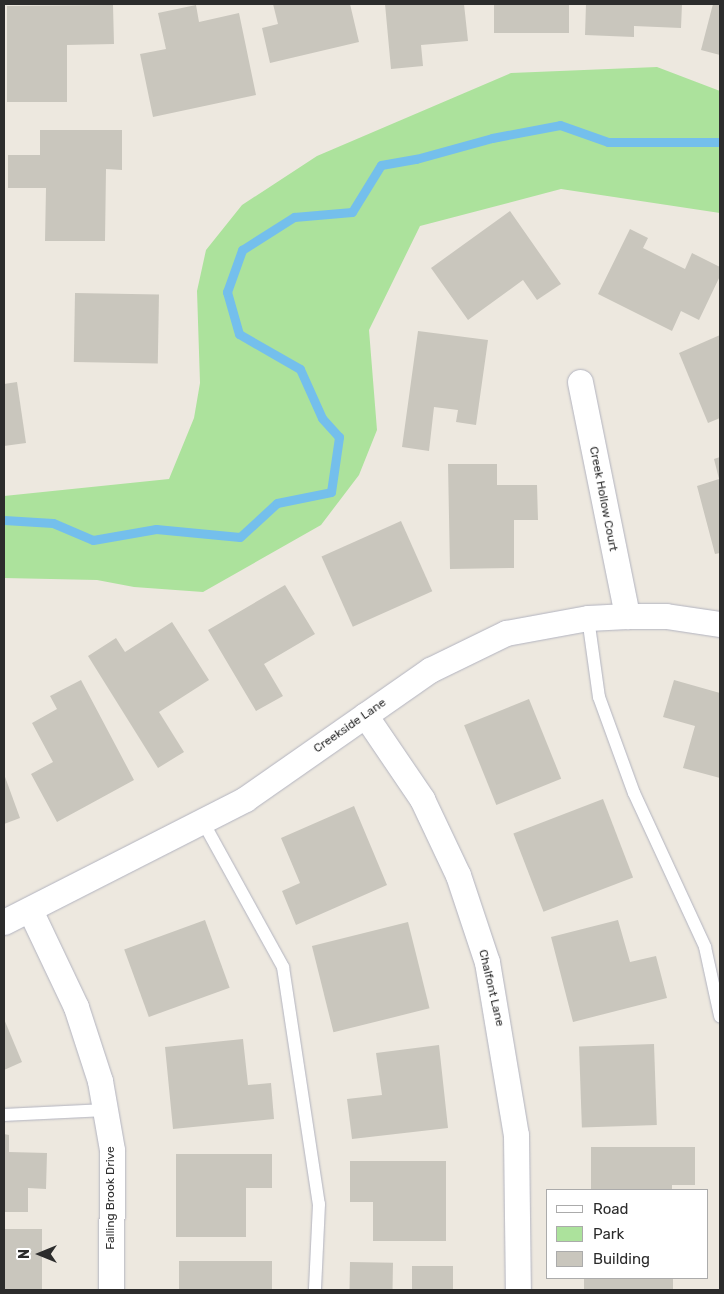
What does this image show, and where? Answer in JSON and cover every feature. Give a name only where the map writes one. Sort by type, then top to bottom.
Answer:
[{"type":"street","name":"Creek Hollow Court","points":[[580,382],[627,616]]},
{"type":"street","name":"Creekside Lane","points":[[4,922],[245,799],[430,670],[506,633],[588,618],[627,616],[666,616],[720,624]]},
{"type":"street","name":"Chalfont Lane","points":[[365,715],[426,808],[458,875],[486,962],[516,1134],[518,1290]]},
{"type":"street","name":"Falling Brook Drive","points":[[30,910],[76,1007],[100,1081],[112,1150],[111,1290]]},
{"type":"lane","points":[[588,618],[599,697],[634,793],[705,947],[720,1016]]},
{"type":"lane","points":[[203,822],[283,967],[319,1204],[315,1290]]},
{"type":"lane","points":[[4,1114],[105,1110]]},
{"type":"green space","points":[[657,67],[720,91],[720,213],[561,189],[420,226],[369,330],[377,430],[359,475],[321,525],[203,592],[134,587],[97,580],[4,578],[4,496],[169,479],[194,418],[200,383],[197,291],[206,250],[242,205],[317,156],[511,73]]},
{"type":"building","points":[[273,4],[350,4],[359,42],[270,63],[262,28],[278,24]]},
{"type":"building","points":[[385,4],[464,4],[468,41],[421,45],[423,66],[391,69]]},
{"type":"building","points":[[494,4],[569,4],[569,33],[494,33]]},
{"type":"building","points":[[586,4],[682,4],[681,28],[634,26],[634,37],[585,35]]},
{"type":"building","points":[[713,4],[720,4],[720,55],[701,50]]},
{"type":"building","points":[[113,5],[114,44],[67,45],[67,102],[7,102],[7,6]]},
{"type":"building","points":[[196,5],[199,22],[239,13],[256,95],[153,117],[140,54],[166,49],[158,13]]},
{"type":"building","points":[[40,130],[122,130],[122,170],[106,169],[105,241],[45,241],[46,188],[8,188],[8,155],[40,155]]},
{"type":"building","points":[[510,211],[561,284],[537,300],[523,280],[468,320],[431,268]]},
{"type":"building","points":[[630,229],[648,238],[643,248],[685,269],[692,253],[720,267],[720,276],[699,320],[681,311],[672,331],[598,294]]},
{"type":"building","points":[[75,293],[159,294],[158,363],[74,362]]},
{"type":"building","points":[[418,331],[488,340],[476,425],[456,422],[458,410],[434,407],[429,451],[402,447]]},
{"type":"building","points":[[720,335],[720,418],[708,423],[679,353]]},
{"type":"building","points":[[17,382],[26,443],[4,446],[4,384]]},
{"type":"building","points":[[720,457],[720,553],[715,554],[697,486],[719,479],[714,459]]},
{"type":"building","points":[[448,464],[497,464],[497,485],[537,485],[538,520],[514,520],[514,568],[450,569]]},
{"type":"building","points":[[401,521],[432,591],[353,627],[322,556]]},
{"type":"building","points":[[285,585],[315,634],[264,664],[283,696],[256,711],[208,630]]},
{"type":"building","points":[[172,622],[209,680],[159,712],[184,752],[158,768],[88,656],[116,638],[125,652]]},
{"type":"building","points":[[81,680],[134,780],[57,822],[31,774],[53,762],[32,723],[57,709],[50,696]]},
{"type":"building","points":[[674,680],[720,693],[720,778],[683,768],[695,726],[663,717]]},
{"type":"building","points":[[529,699],[561,779],[496,805],[464,725]]},
{"type":"building","points":[[4,774],[20,818],[4,824]]},
{"type":"building","points":[[603,799],[633,877],[543,912],[513,833]]},
{"type":"building","points":[[354,806],[387,885],[296,925],[282,891],[300,883],[281,838]]},
{"type":"building","points":[[205,920],[230,988],[149,1017],[124,949]]},
{"type":"building","points":[[618,920],[630,962],[656,956],[667,998],[573,1022],[551,937]]},
{"type":"building","points":[[408,922],[430,1008],[333,1032],[312,946]]},
{"type":"building","points":[[4,1019],[22,1062],[4,1070]]},
{"type":"building","points":[[243,1039],[248,1085],[271,1083],[274,1119],[173,1129],[165,1047]]},
{"type":"building","points":[[654,1044],[657,1125],[582,1128],[579,1047]]},
{"type":"building","points":[[439,1045],[448,1128],[352,1139],[347,1099],[382,1095],[376,1053]]},
{"type":"building","points":[[4,1134],[9,1135],[9,1152],[47,1153],[46,1189],[28,1188],[28,1212],[4,1212]]},
{"type":"building","points":[[591,1147],[695,1147],[695,1185],[672,1185],[672,1189],[591,1189]]},
{"type":"building","points":[[176,1154],[272,1154],[272,1188],[246,1188],[246,1237],[176,1237]]},
{"type":"building","points":[[350,1161],[446,1161],[446,1241],[373,1241],[373,1202],[350,1202]]},
{"type":"building","points":[[4,1229],[42,1229],[42,1290],[4,1290]]},
{"type":"building","points":[[179,1261],[272,1261],[272,1290],[179,1290]]},
{"type":"building","points":[[350,1262],[393,1263],[393,1290],[350,1290]]},
{"type":"building","points":[[412,1266],[453,1266],[453,1290],[412,1290]]},
{"type":"building","points":[[584,1279],[673,1279],[673,1290],[584,1290]]},
{"type":"waterway","points":[[4,520],[53,523],[93,540],[156,529],[240,537],[277,503],[331,492],[339,437],[322,418],[300,369],[239,334],[227,292],[242,250],[294,217],[352,212],[381,165],[416,159],[492,138],[560,125],[608,142],[720,142]]}]
